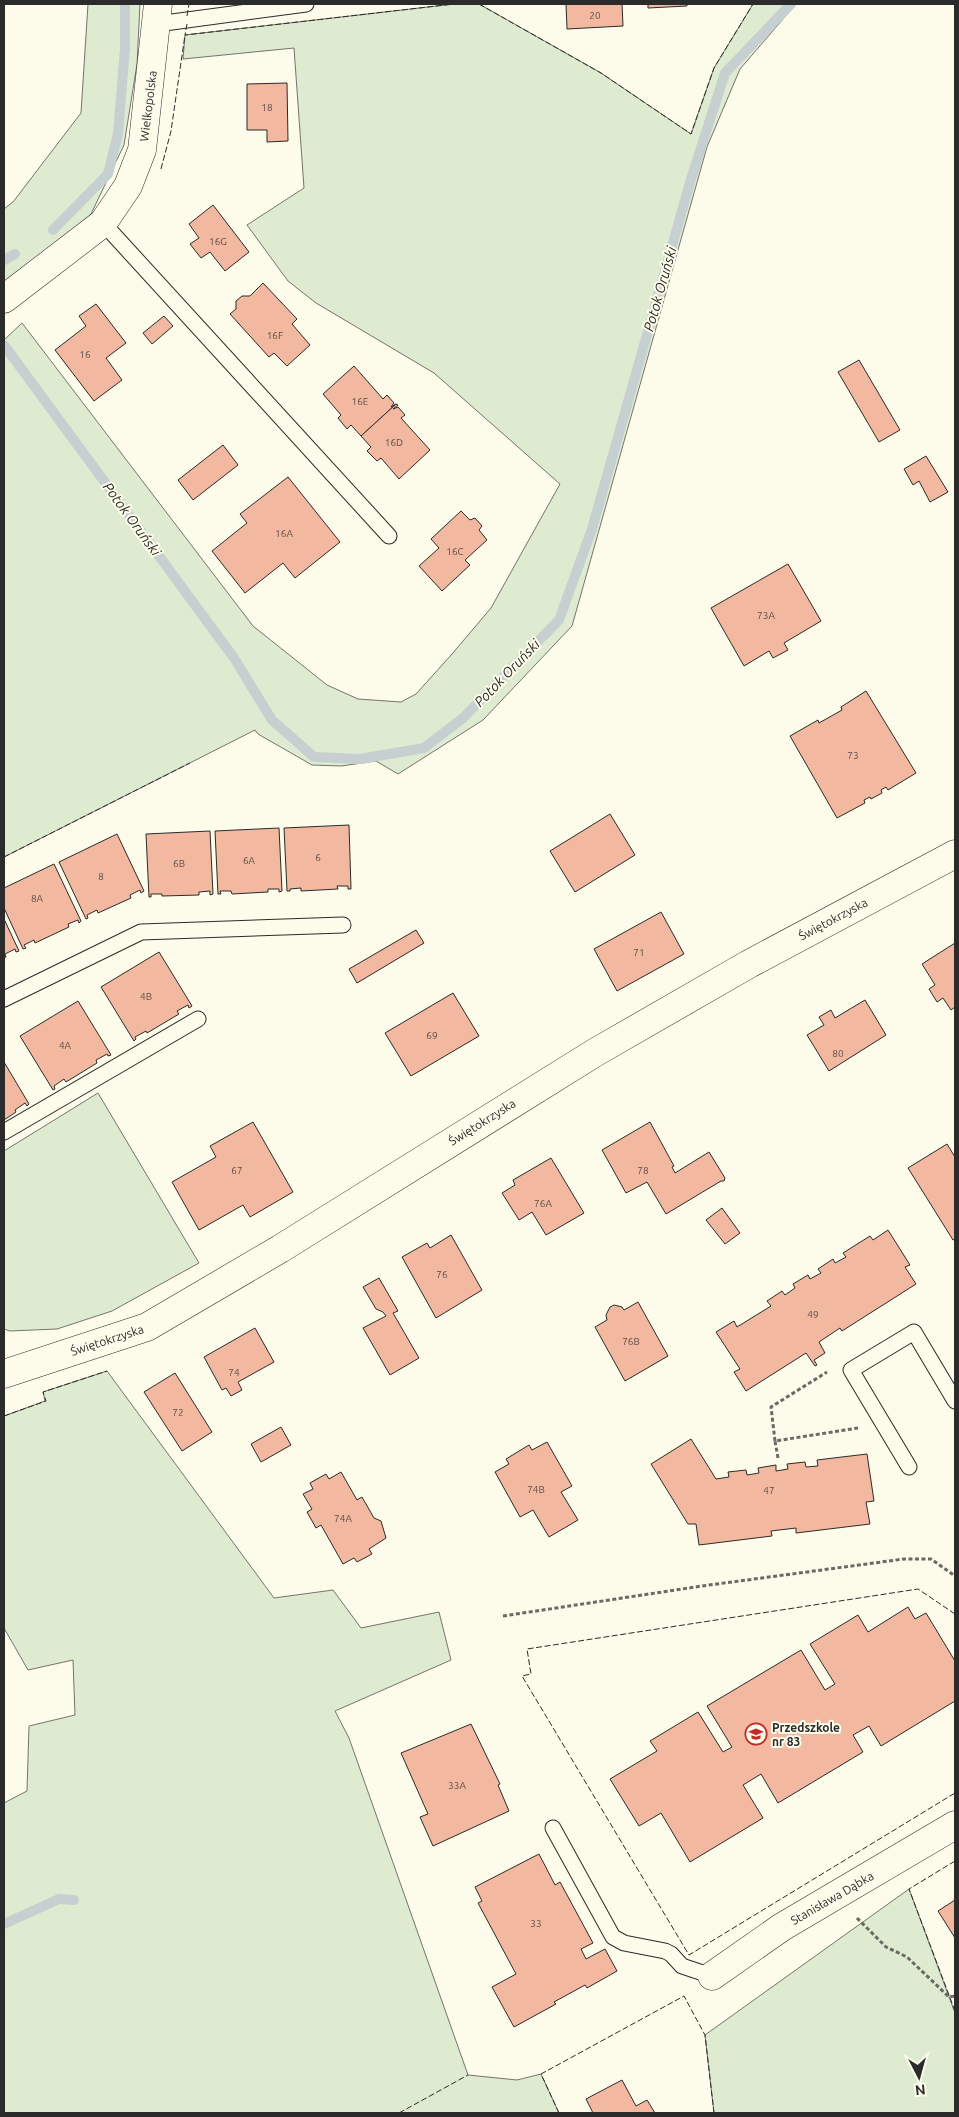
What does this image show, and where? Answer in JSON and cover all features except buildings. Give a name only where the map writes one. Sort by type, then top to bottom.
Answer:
[{"type":"main road","name":"Wielkopolska","points":[[4,299],[103,223],[128,186],[142,150],[158,14]]},
{"type":"main road","name":"Świętokrzyska","points":[[4,1374],[147,1327],[280,1249],[596,1052],[749,964],[955,854]]},
{"type":"main road","name":"Stanisława Dąbka","points":[[712,1976],[782,1927],[955,1825]]},
{"type":"lane","points":[[158,14],[306,4]]},
{"type":"lane","points":[[103,223],[389,536]]},
{"type":"lane","points":[[4,998],[141,932],[343,925]]},
{"type":"lane","points":[[4,1132],[198,1019]]},
{"type":"lane","points":[[909,1467],[851,1370],[914,1332],[955,1401]]},
{"type":"lane","points":[[553,1828],[613,1937],[624,1943],[665,1951],[671,1954],[682,1966],[712,1976]]},
{"type":"path","points":[[778,1458],[771,1407],[830,1370],[851,1370]]},
{"type":"path","points":[[775,1440],[884,1425]]},
{"type":"path","points":[[504,1616],[702,1586],[904,1559],[931,1560],[955,1576]]},
{"type":"path","points":[[853,1916],[860,1919],[886,1948],[907,1957],[949,1997],[955,1996]]},
{"type":"green space","points":[[88,4],[140,4],[137,64],[124,145],[91,214],[60,243],[4,284],[4,209],[13,202],[81,113]]},
{"type":"green space","points":[[454,4],[479,4],[601,73],[691,134],[714,68],[753,4],[796,4],[740,69],[707,147],[572,626],[483,720],[398,774],[376,761],[341,766],[312,765],[258,734],[255,730],[4,857],[4,340],[22,323],[253,626],[327,685],[358,699],[401,702],[416,694],[491,608],[560,484],[434,373],[316,303],[288,281],[247,225],[304,188],[294,48],[183,59],[185,35]]},
{"type":"green space","points":[[98,1093],[199,1263],[112,1311],[57,1329],[10,1331],[4,1329],[4,1151]]},
{"type":"green space","points":[[107,1371],[274,1598],[333,1590],[361,1628],[439,1612],[451,1660],[335,1711],[349,1738],[468,2075],[517,2080],[541,2074],[559,2113],[4,2113],[4,1803],[27,1791],[29,1726],[75,1715],[73,1660],[28,1670],[4,1628],[4,1416],[45,1401],[43,1392]]},
{"type":"green space","points":[[909,1889],[955,2013],[955,2113],[714,2113],[705,2035]]},
{"type":"waterway","points":[[53,230],[108,174],[118,134],[125,48],[125,4]]},
{"type":"waterway","name":"Potok Oruński","points":[[4,345],[234,658],[272,720],[314,757],[360,759],[424,748],[463,718],[559,620],[592,529],[691,179],[725,73],[791,4]]},
{"type":"waterway","points":[[4,260],[15,254]]},
{"type":"waterway","points":[[4,1924],[59,1899],[74,1900]]},
{"type":"fence","points":[[187,16],[189,4]]},
{"type":"fence","points":[[187,24],[185,35],[454,4]]},
{"type":"fence","points":[[479,4],[601,73],[691,134],[714,68],[753,4]]},
{"type":"fence","points":[[161,169],[171,131],[185,35]]},
{"type":"fence","points":[[4,857],[190,763]]},
{"type":"fence","points":[[4,1416],[46,1401],[43,1392],[107,1371]]},
{"type":"fence","points":[[955,1614],[918,1589],[527,1649],[531,1674],[522,1676],[689,1955],[955,1793]]},
{"type":"fence","points":[[955,1861],[909,1889],[955,2011]]},
{"type":"fence","points":[[559,2113],[541,2074],[684,1996],[705,2035],[714,2113]]},
{"type":"fence","points":[[399,2113],[468,2075]]},
{"type":"place","name":"Przedszkole nr 83","points":[[756,1734]]}]
